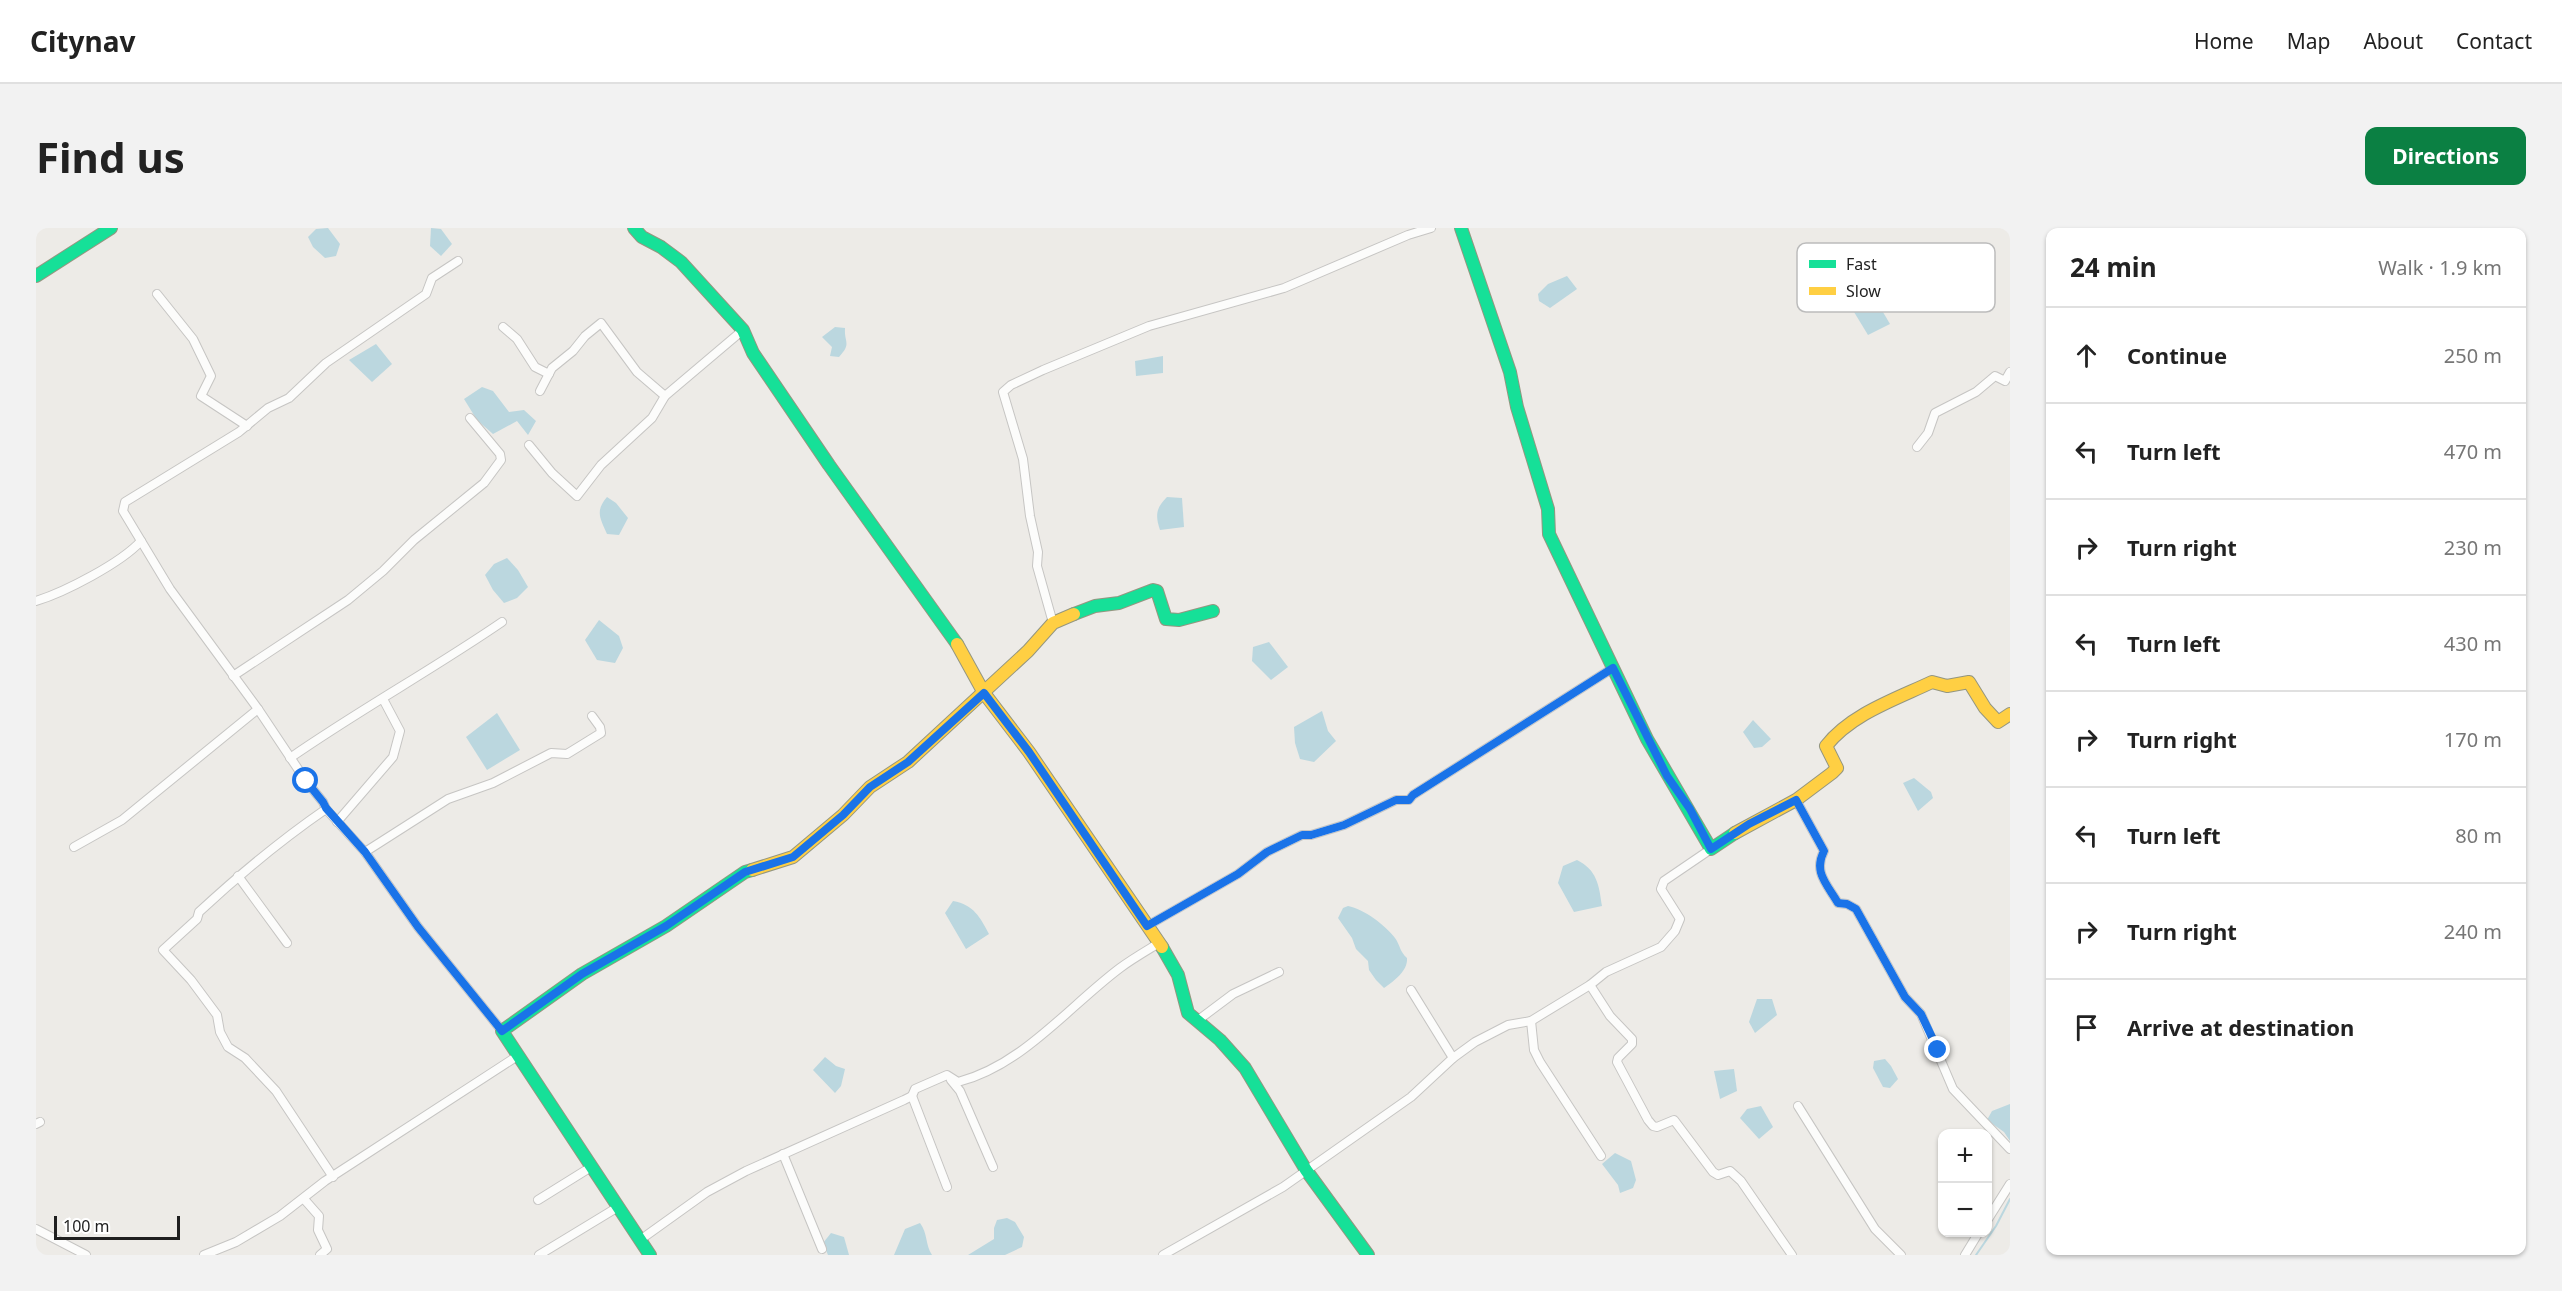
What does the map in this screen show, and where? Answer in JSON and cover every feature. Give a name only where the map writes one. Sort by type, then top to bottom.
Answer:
[{"type":"street","points":[[36,276],[111,228]]},
{"type":"street","points":[[634,228],[642,237],[661,247],[681,262],[743,330],[753,352],[828,465],[951,633],[984,693],[1029,752],[1159,943],[1178,975],[1188,1013],[1220,1040],[1245,1068],[1306,1170],[1368,1255]]},
{"type":"street","points":[[1053,623],[1037,566],[1038,552],[1030,516],[1023,459],[1004,392],[1011,385],[1043,370],[1149,326],[1284,288],[1408,235],[1431,228]]},
{"type":"street","points":[[1461,228],[1510,372],[1517,407],[1548,509],[1549,534],[1667,776],[1690,809],[1711,849]]},
{"type":"street","points":[[458,261],[432,278],[426,294],[326,363],[289,398],[268,408],[248,426],[125,502],[123,511],[170,589],[258,709],[326,808],[365,852],[418,927],[502,1031],[650,1255]]},
{"type":"street","points":[[157,294],[193,339],[211,376],[201,396],[248,426]]},
{"type":"street","points":[[540,391],[552,368],[601,324],[637,372],[665,396]]},
{"type":"street","points":[[503,327],[517,339],[535,367],[549,374]]},
{"type":"street","points":[[529,445],[577,496],[601,465],[652,418],[665,396],[743,330]]},
{"type":"street","points":[[1917,447],[1928,433],[1935,413],[1976,392],[1995,376],[2005,381],[2010,372]]},
{"type":"street","points":[[233,676],[348,600],[383,571],[414,540],[484,483],[501,460],[500,454],[470,418]]},
{"type":"street","points":[[36,601],[51,596],[130,552],[141,541]]},
{"type":"street","points":[[502,1031],[582,974],[666,926],[745,872],[793,857],[843,815],[870,787],[908,762],[1028,651],[1053,623],[1095,606],[1119,603],[1153,590],[1157,591],[1167,619],[1179,620],[1213,611]]},
{"type":"street","points":[[290,758],[352,715],[383,699],[502,622]]},
{"type":"street","points":[[1147,926],[1238,874],[1267,852],[1302,835],[1311,835],[1344,825],[1396,800],[1409,800],[1413,795],[1497,739],[1613,668]]},
{"type":"street","points":[[1163,1255],[1284,1187],[1411,1097],[1453,1058],[1475,1042],[1508,1024],[1531,1021],[1590,985],[1606,972],[1661,947],[1675,932],[1680,919],[1661,889],[1664,881],[1749,824],[1796,800],[1837,768],[1826,746],[1830,739],[1856,721],[1932,682],[1947,686],[1969,682],[1991,717],[1998,722],[2010,714]]},
{"type":"street","points":[[337,822],[393,757],[400,731],[383,699]]},
{"type":"street","points":[[74,847],[122,820],[141,802],[258,709]]},
{"type":"street","points":[[365,852],[448,799],[493,783],[551,753],[567,754],[601,734],[600,727],[592,716]]},
{"type":"street","points":[[1796,800],[1824,851],[1818,862],[1819,871],[1838,903],[1847,904],[1856,909],[1905,997],[1921,1014],[1953,1089],[2010,1149]]},
{"type":"street","points":[[326,808],[238,876],[199,912],[197,919],[163,950],[191,980],[217,1014],[220,1032],[228,1047],[245,1058],[276,1091],[333,1177]]},
{"type":"street","points":[[238,876],[287,943]]},
{"type":"street","points":[[947,1075],[958,1082],[969,1079],[1005,1060],[1041,1036],[1120,968],[1159,943]]},
{"type":"street","points":[[1197,1021],[1233,994],[1279,972]]},
{"type":"street","points":[[1590,985],[1610,1016],[1632,1039],[1632,1044],[1617,1062],[1648,1120],[1653,1126],[1658,1127],[1674,1120],[1713,1173],[1718,1175],[1730,1171],[1741,1181],[1792,1255]]},
{"type":"street","points":[[1411,990],[1453,1058]]},
{"type":"street","points":[[1531,1021],[1534,1050],[1537,1056],[1600,1156]]},
{"type":"street","points":[[204,1255],[236,1242],[304,1198],[325,1181],[519,1055]]},
{"type":"street","points":[[640,1240],[707,1192],[783,1154],[912,1096],[915,1089],[947,1075]]},
{"type":"street","points":[[947,1075],[960,1091],[993,1167]]},
{"type":"street","points":[[912,1096],[946,1187]]},
{"type":"street","points":[[1798,1106],[1875,1229],[1901,1255]]},
{"type":"street","points":[[783,1154],[822,1249]]},
{"type":"street","points":[[538,1200],[591,1167]]},
{"type":"street","points":[[1992,1213],[2010,1184]]},
{"type":"street","points":[[304,1198],[319,1216],[318,1230],[327,1249],[320,1255]]},
{"type":"street","points":[[539,1255],[618,1207]]},
{"type":"street","points":[[36,1229],[86,1255]]},
{"type":"street","points":[[1965,1255],[1976,1237]]},
{"type":"water","points":[[328,228],[340,244],[336,256],[325,258],[313,247],[308,237],[316,229]]},
{"type":"water","points":[[431,228],[441,229],[452,244],[441,256],[430,246]]},
{"type":"water","points":[[1567,276],[1577,289],[1550,308],[1539,301],[1538,294],[1548,284]]},
{"type":"water","points":[[1854,312],[1883,312],[1890,324],[1868,335]]},
{"type":"water","points":[[835,327],[845,328],[846,346],[839,357],[830,356],[832,347],[822,337]]},
{"type":"water","points":[[376,344],[392,364],[372,382],[349,360]]},
{"type":"water","points":[[1163,356],[1163,373],[1136,376],[1135,361]]},
{"type":"water","points":[[482,387],[493,391],[509,412],[524,410],[536,421],[528,435],[517,421],[493,434],[477,420],[464,399]]},
{"type":"water","points":[[607,497],[616,503],[628,518],[619,535],[607,534],[601,519],[601,506]]},
{"type":"water","points":[[1167,497],[1182,498],[1184,527],[1160,530],[1157,520],[1158,512]]},
{"type":"water","points":[[507,558],[518,570],[528,587],[517,598],[504,603],[493,590],[485,575],[494,564]]},
{"type":"water","points":[[599,620],[619,636],[623,648],[615,663],[597,660],[585,640]]},
{"type":"water","points":[[1269,642],[1288,667],[1271,680],[1252,661],[1253,647]]},
{"type":"water","points":[[1322,711],[1328,731],[1336,741],[1314,762],[1300,759],[1295,743],[1294,727]]},
{"type":"water","points":[[497,713],[520,750],[487,770],[466,737]]},
{"type":"water","points":[[1753,720],[1771,739],[1762,747],[1754,748],[1743,732]]},
{"type":"water","points":[[1914,778],[1931,792],[1933,798],[1918,811],[1903,783]]},
{"type":"water","points":[[1577,860],[1593,873],[1602,906],[1574,912],[1558,883],[1563,866]]},
{"type":"water","points":[[953,901],[971,909],[979,917],[989,934],[966,949],[945,913]]},
{"type":"water","points":[[1348,906],[1374,918],[1386,928],[1407,958],[1403,971],[1384,988],[1369,970],[1368,961],[1356,949],[1352,938],[1338,918],[1343,908]]},
{"type":"water","points":[[1757,999],[1772,999],[1777,1015],[1755,1033],[1749,1022]]},
{"type":"water","points":[[825,1057],[836,1066],[845,1069],[841,1086],[835,1093],[813,1070]]},
{"type":"water","points":[[1885,1059],[1898,1079],[1890,1088],[1883,1087],[1873,1068],[1874,1061]]},
{"type":"water","points":[[1734,1069],[1737,1091],[1720,1099],[1714,1071]]},
{"type":"water","points":[[2010,1104],[2010,1141],[2004,1132],[1987,1120],[1992,1111]]},
{"type":"water","points":[[1761,1106],[1773,1127],[1759,1139],[1740,1118],[1747,1109]]},
{"type":"water","points":[[1615,1153],[1631,1161],[1636,1180],[1633,1188],[1620,1193],[1618,1185],[1602,1164]]},
{"type":"water","points":[[1007,1218],[1015,1222],[1024,1237],[1022,1247],[1005,1255],[968,1255],[994,1239],[997,1220]]},
{"type":"water","points":[[920,1223],[932,1255],[894,1255],[905,1229]]},
{"type":"water","points":[[831,1233],[844,1237],[849,1255],[828,1255],[823,1243]]},
{"type":"waterway","points":[[1976,1255],[1996,1226],[2010,1199]]},
{"type":"traffic: fast","points":[[36,276],[111,228]]},
{"type":"traffic: fast","points":[[634,228],[642,237],[661,247],[681,262],[743,330],[753,353],[829,465],[957,644]]},
{"type":"traffic: fast","points":[[1461,228],[1510,372],[1517,407],[1548,509],[1549,534],[1647,739],[1711,849],[1735,833]]},
{"type":"traffic: fast","points":[[1074,614],[1095,606],[1119,603],[1153,590],[1157,591],[1166,619],[1179,620],[1213,611]]},
{"type":"traffic: fast","points":[[650,1255],[502,1031],[582,974],[666,926],[745,872],[752,870]]},
{"type":"traffic: fast","points":[[1162,947],[1178,975],[1188,1013],[1220,1040],[1245,1068],[1306,1170],[1368,1255]]},
{"type":"traffic: slow","points":[[752,870],[793,857],[843,815],[870,787],[908,762],[1028,651],[1053,623],[1074,614]]},
{"type":"traffic: slow","points":[[957,644],[984,693],[1029,752],[1162,947]]},
{"type":"traffic: slow","points":[[1735,833],[1796,800],[1832,773],[1837,768],[1826,746],[1848,725],[1875,708],[1932,682],[1947,686],[1969,682],[1985,708],[1998,722],[2010,714]]},
{"type":"route","points":[[306,781],[326,808],[365,852],[418,927],[502,1031],[582,974],[666,926],[745,872],[793,857],[843,815],[870,787],[908,762],[984,693],[1029,752],[1147,926],[1238,874],[1267,852],[1302,835],[1311,835],[1344,825],[1365,817],[1396,800],[1409,800],[1413,795],[1497,739],[1613,668],[1667,776],[1690,809],[1711,849],[1749,824],[1796,800],[1824,851],[1818,862],[1819,871],[1838,903],[1847,904],[1856,909],[1905,997],[1921,1014],[1938,1050]]}]
